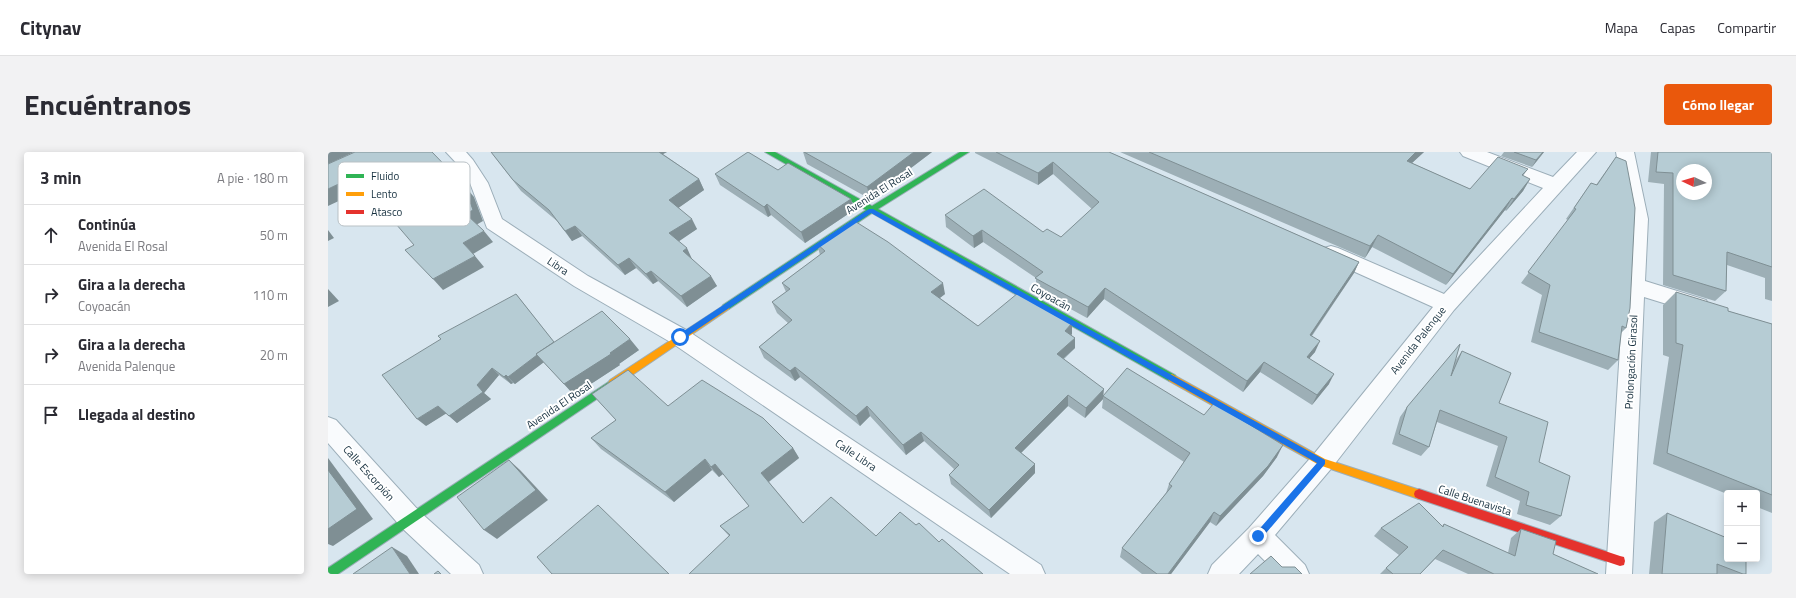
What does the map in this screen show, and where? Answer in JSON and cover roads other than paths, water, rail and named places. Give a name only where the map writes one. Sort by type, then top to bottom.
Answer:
[{"type":"street","name":"Coyoacán","points":[[769,152],[1322,462]]},
{"type":"street","name":"Avenida El Rosal","points":[[329,574],[871,210],[966,152]]},
{"type":"street","points":[[1469,152],[1555,185]]},
{"type":"street","name":"Avenida Palenque","points":[[1221,574],[1258,536],[1322,462],[1448,304],[1555,185],[1587,152]]},
{"type":"street","name":"Prolongación Girasol","points":[[1620,567],[1638,219],[1624,152]]},
{"type":"street","name":"Libra","points":[[470,171],[478,183],[494,223],[581,281],[680,337]]},
{"type":"street","points":[[1317,247],[1448,304]]},
{"type":"street","points":[[1635,286],[1719,312]]},
{"type":"street","name":"Calle Libra","points":[[680,337],[1032,574]]},
{"type":"street","name":"Calle Escorpión","points":[[328,427],[411,520],[470,574]]},
{"type":"street","name":"Calle Buenavista","points":[[1322,462],[1620,567]]},
{"type":"street","points":[[1258,536],[1296,574]]}]
